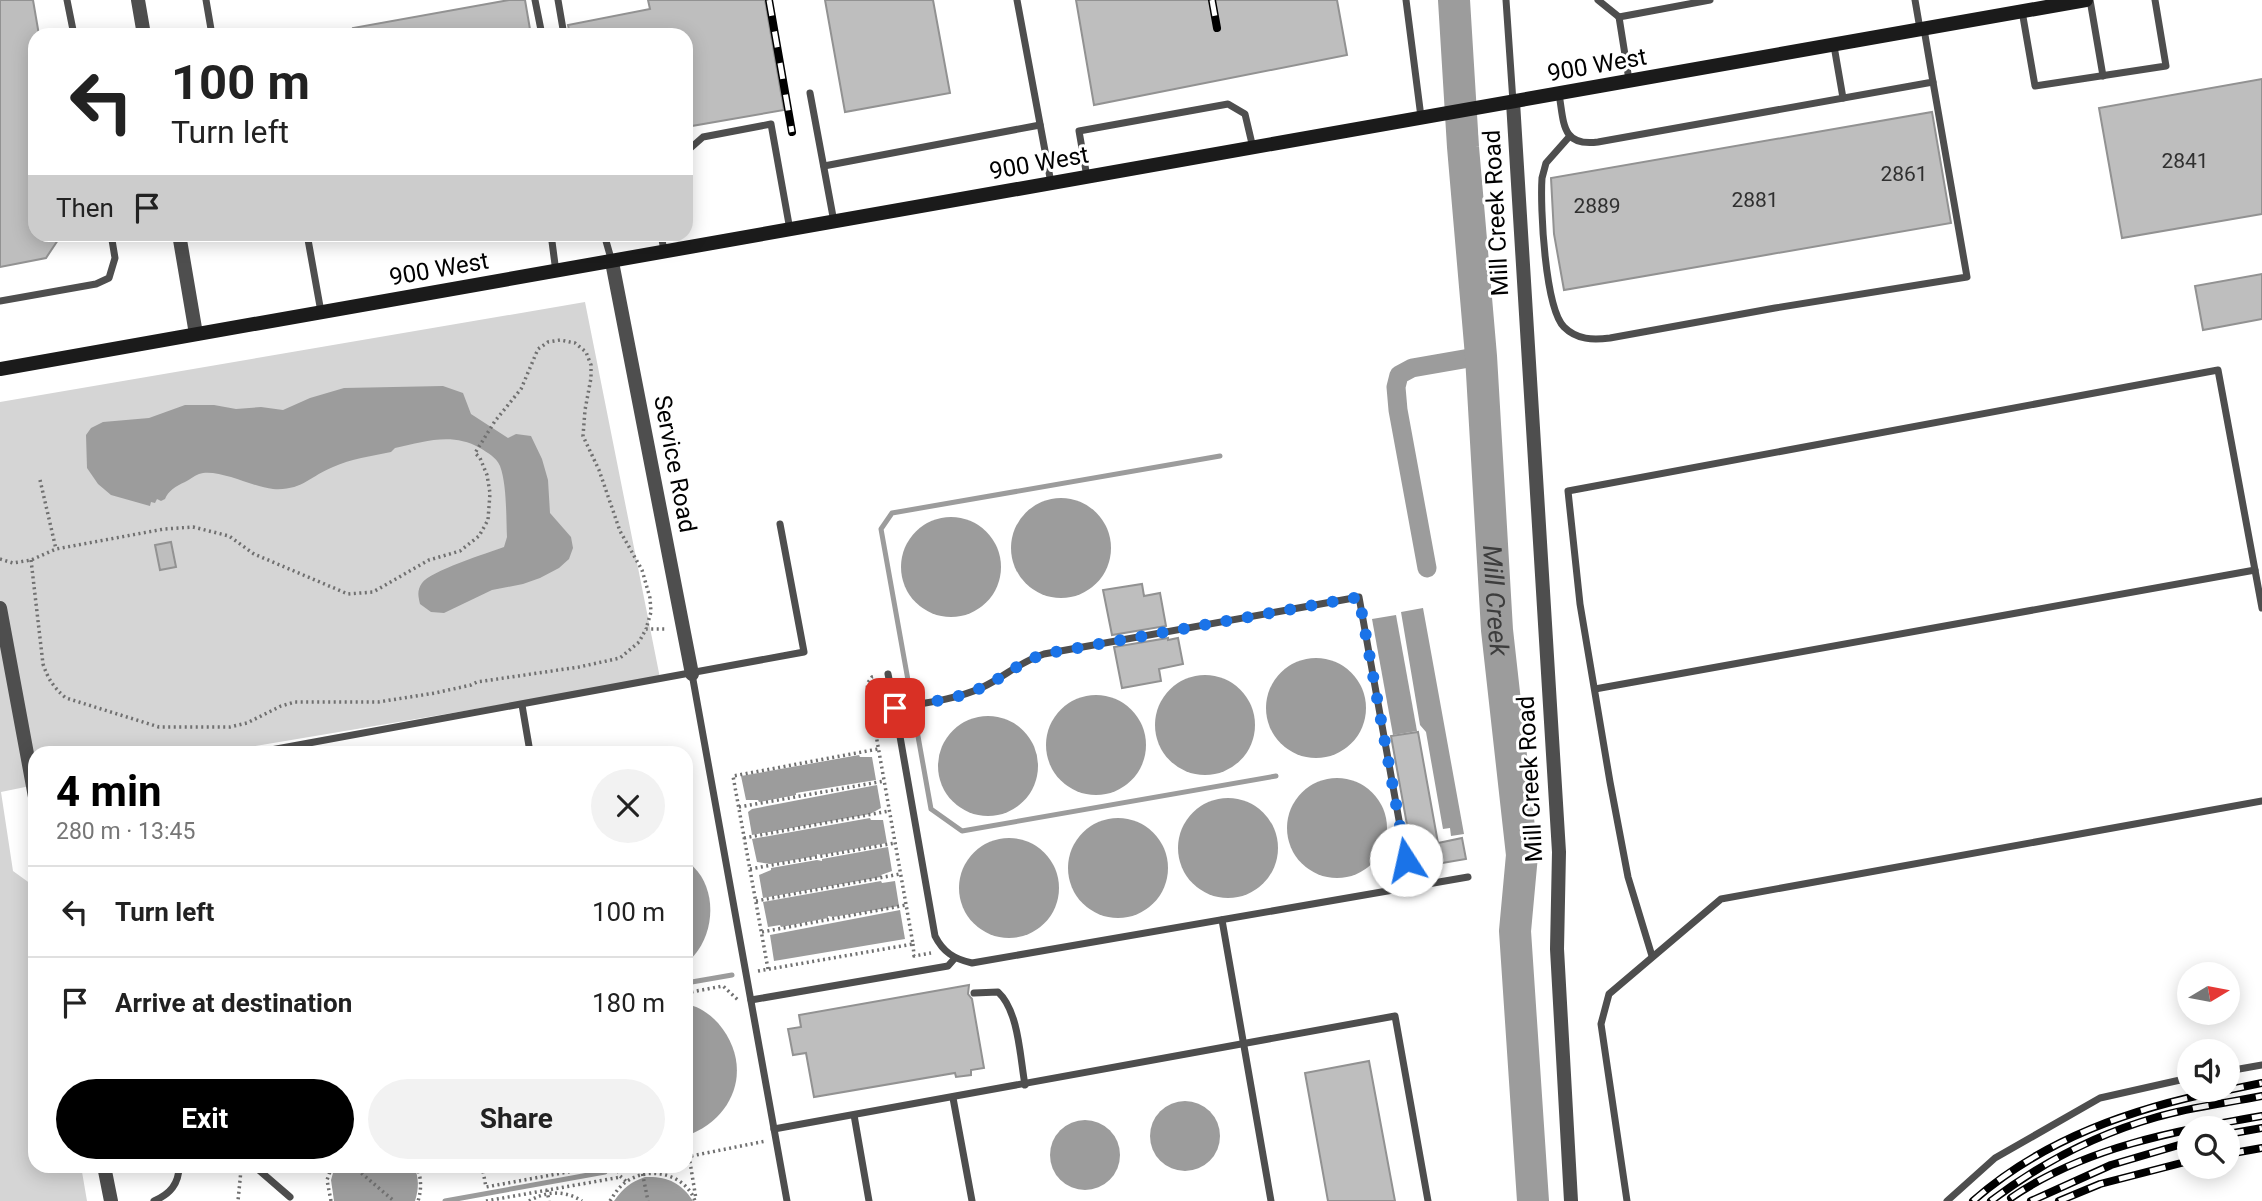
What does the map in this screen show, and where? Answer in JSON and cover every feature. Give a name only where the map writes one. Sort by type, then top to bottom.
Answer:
[{"type":"main road","name":"900 West","points":[[0,369],[2088,0]]},
{"type":"street","points":[[138,0],[143,28]]},
{"type":"street","name":"Mill Creek Road","points":[[1513,102],[1559,852],[1557,949],[1571,1201]]},
{"type":"street","points":[[180,242],[196,334]]},
{"type":"street","name":"Service Road","points":[[612,262],[692,674]]},
{"type":"street","points":[[0,608],[28,757]]},
{"type":"street","points":[[105,1173],[111,1201]]},
{"type":"lane","points":[[67,0],[73,28]]},
{"type":"lane","points":[[206,0],[211,28]]},
{"type":"lane","points":[[535,0],[541,28]]},
{"type":"lane","points":[[558,0],[563,28]]},
{"type":"lane","points":[[1017,0],[1051,184]]},
{"type":"lane","points":[[1406,0],[1421,118]]},
{"type":"lane","points":[[1506,0],[1513,102]]},
{"type":"lane","points":[[1598,0],[1619,17],[1630,82]]},
{"type":"lane","points":[[1619,17],[1710,0]]},
{"type":"lane","points":[[1569,137],[1546,163],[1542,178],[1547,270],[1554,311],[1564,328],[1584,338],[1610,338],[1967,277],[1933,82],[1915,0]]},
{"type":"lane","points":[[2088,0],[2103,76]]},
{"type":"lane","points":[[2022,11],[2035,86],[2166,66],[2155,0]]},
{"type":"lane","points":[[1834,46],[1843,98]]},
{"type":"lane","points":[[1559,94],[1566,131],[1569,137],[1582,143],[1933,82]]},
{"type":"lane","points":[[810,93],[834,222]]},
{"type":"lane","points":[[1087,177],[1079,131],[1228,104],[1245,114],[1253,148]]},
{"type":"lane","points":[[693,146],[703,137],[771,124],[790,230]]},
{"type":"lane","points":[[824,166],[1040,125]]},
{"type":"lane","points":[[0,301],[96,284],[109,278],[115,258],[112,242]]},
{"type":"lane","points":[[308,242],[321,312]]},
{"type":"lane","points":[[552,242],[556,272]]},
{"type":"lane","points":[[606,242],[612,262]]},
{"type":"lane","points":[[662,242],[664,253]]},
{"type":"lane","points":[[1651,956],[1628,877],[1580,604],[1568,491],[2218,370],[2262,608]]},
{"type":"lane","points":[[296,746],[804,652],[780,524]]},
{"type":"lane","points":[[1595,689],[2255,570]]},
{"type":"lane","points":[[895,708],[954,698],[981,688],[1022,662],[1044,654],[1359,597],[1410,887]]},
{"type":"lane","points":[[692,674],[787,1201]]},
{"type":"lane","points":[[888,674],[935,936],[944,951],[955,958],[972,963],[1468,877]]},
{"type":"lane","points":[[522,705],[529,746]]},
{"type":"lane","points":[[1627,1201],[1601,1024],[1609,994],[1721,899],[2262,801]]},
{"type":"lane","points":[[1222,920],[1271,1201]]},
{"type":"lane","points":[[751,1000],[948,966],[955,958]]},
{"type":"lane","points":[[974,993],[998,992],[1005,999],[1012,1012],[1025,1085]]},
{"type":"lane","points":[[774,1129],[1395,1016],[1428,1201]]},
{"type":"lane","points":[[2240,1069],[2262,1065]]},
{"type":"lane","points":[[1947,1201],[1995,1158],[2100,1098],[2177,1081]]},
{"type":"lane","points":[[953,1098],[972,1201]]},
{"type":"lane","points":[[854,1115],[869,1201]]},
{"type":"lane","points":[[154,1201],[167,1195],[175,1185],[179,1173]]},
{"type":"lane","points":[[262,1173],[290,1197]]},
{"type":"path","points":[[0,559],[13,563],[31,560],[56,549],[164,529],[201,528],[229,536],[254,554],[348,594],[373,592],[429,560],[460,551],[479,536],[488,520],[490,493],[487,475],[475,453],[491,427],[521,389],[534,357],[543,345],[553,340],[569,341],[586,352],[591,365],[583,436],[599,470],[620,531],[642,570],[651,612],[639,642],[620,658],[378,702],[295,702],[247,723],[230,727],[159,727],[66,698],[55,689],[47,678],[43,664],[31,560]]},
{"type":"path","points":[[40,480],[56,549]]},
{"type":"path","points":[[646,629],[667,629]]},
{"type":"path","points":[[888,674],[872,677],[867,684],[914,956],[944,951]]},
{"type":"path","points":[[768,969],[733,776],[878,749]]},
{"type":"path","points":[[739,807],[884,780]]},
{"type":"path","points":[[744,838],[889,811]]},
{"type":"path","points":[[750,869],[895,844]]},
{"type":"path","points":[[756,901],[900,874]]},
{"type":"path","points":[[762,932],[906,905]]},
{"type":"path","points":[[746,973],[913,944]]},
{"type":"path","points":[[693,992],[723,986],[740,1002],[751,1000]]},
{"type":"path","points":[[693,1156],[776,1139]]},
{"type":"path","points":[[238,1201],[241,1173]]},
{"type":"path","points":[[330,1173],[327,1180],[331,1201]]},
{"type":"path","points":[[361,1173],[394,1201]]},
{"type":"path","points":[[418,1201],[421,1191],[419,1173]]},
{"type":"path","points":[[483,1173],[486,1187],[562,1173]]},
{"type":"path","points":[[619,1173],[626,1182]]},
{"type":"path","points":[[610,1201],[626,1182],[643,1174],[658,1173],[672,1177],[684,1185],[696,1201]]},
{"type":"path","points":[[691,1173],[696,1201]]},
{"type":"path","points":[[643,1174],[648,1201]]},
{"type":"path","points":[[486,1201],[621,1177]]},
{"type":"path","points":[[547,1192],[549,1201]]},
{"type":"path","points":[[529,1201],[547,1192],[560,1192],[582,1201]]},
{"type":"shaded area","points":[[585,302],[660,678],[255,746],[28,746],[28,786],[1,792],[13,871],[28,882],[28,1173],[82,1173],[87,1201],[0,1201],[0,402]]},
{"type":"shaded area","points":[[443,386],[463,393],[471,414],[508,438],[516,434],[531,436],[548,480],[550,513],[571,537],[573,548],[569,559],[540,578],[492,590],[444,613],[431,612],[420,604],[418,593],[422,583],[447,568],[504,547],[507,537],[505,492],[500,466],[491,456],[469,443],[448,439],[395,448],[391,452],[340,464],[299,485],[283,489],[265,488],[216,474],[199,474],[173,489],[165,499],[151,502],[150,506],[111,495],[98,484],[87,468],[86,435],[91,428],[103,422],[149,418],[185,405],[283,410],[310,398],[344,388]]},
{"type":"shaded area","points":[[1061,498],[1089,506],[1103,520],[1111,548],[1103,576],[1089,590],[1061,598],[1033,590],[1019,576],[1011,548],[1019,520],[1033,506]]},
{"type":"shaded area","points":[[951,517],[979,525],[993,539],[1001,567],[993,595],[979,609],[951,617],[923,609],[909,595],[901,567],[909,539],[923,525]]},
{"type":"shaded area","points":[[1423,608],[1464,834],[1451,836],[1450,828],[1443,829],[1426,732],[1420,725],[1401,612]]},
{"type":"shaded area","points":[[1396,615],[1417,731],[1393,735],[1372,619]]},
{"type":"shaded area","points":[[1316,658],[1344,666],[1358,680],[1366,708],[1358,736],[1344,750],[1316,758],[1288,750],[1274,736],[1266,708],[1274,680],[1288,666]]},
{"type":"shaded area","points":[[1205,675],[1233,683],[1247,697],[1255,725],[1247,753],[1233,767],[1205,775],[1177,767],[1163,753],[1155,725],[1163,697],[1177,683]]},
{"type":"shaded area","points":[[1096,695],[1124,703],[1138,717],[1146,745],[1138,773],[1124,787],[1096,795],[1068,787],[1054,773],[1046,745],[1054,717],[1068,703]]},
{"type":"shaded area","points":[[988,716],[1016,724],[1030,738],[1038,766],[1030,794],[1016,808],[988,816],[960,808],[946,794],[938,766],[946,738],[960,724]]},
{"type":"shaded area","points":[[859,755],[872,757],[876,780],[759,802],[746,800],[741,776]]},
{"type":"shaded area","points":[[1337,778],[1365,786],[1379,800],[1387,828],[1379,856],[1365,870],[1337,878],[1309,870],[1295,856],[1287,828],[1295,800],[1309,786]]},
{"type":"shaded area","points":[[877,785],[881,808],[870,814],[752,835],[748,812],[752,809]]},
{"type":"shaded area","points":[[1228,798],[1256,806],[1270,820],[1278,848],[1270,876],[1256,890],[1228,898],[1200,890],[1186,876],[1178,848],[1186,820],[1200,806]]},
{"type":"shaded area","points":[[870,818],[883,820],[887,843],[770,864],[757,862],[752,839]]},
{"type":"shaded area","points":[[1118,818],[1146,826],[1160,840],[1168,868],[1160,896],[1146,910],[1118,918],[1090,910],[1076,896],[1068,868],[1076,840],[1090,826]]},
{"type":"shaded area","points":[[1009,838],[1037,846],[1051,860],[1059,888],[1051,916],[1037,930],[1009,938],[981,930],[967,916],[959,888],[967,860],[981,846]]},
{"type":"shaded area","points":[[888,847],[892,871],[881,877],[763,898],[759,875],[771,868],[822,861]]},
{"type":"shaded area","points":[[693,867],[706,887],[710,910],[706,934],[693,957]]},
{"type":"shaded area","points":[[881,881],[895,881],[899,906],[768,927],[763,902]]},
{"type":"shaded area","points":[[900,910],[905,939],[774,961],[770,935]]},
{"type":"shaded area","points":[[693,1006],[718,1023],[729,1039],[737,1072],[728,1103],[717,1117],[693,1133]]},
{"type":"shaded area","points":[[1185,1101],[1210,1111],[1220,1136],[1210,1161],[1185,1171],[1160,1161],[1150,1136],[1160,1111]]},
{"type":"shaded area","points":[[1085,1120],[1104,1126],[1114,1136],[1120,1155],[1114,1174],[1104,1184],[1085,1190],[1066,1184],[1056,1174],[1050,1155],[1056,1136],[1066,1126]]},
{"type":"shaded area","points":[[333,1173],[416,1173],[418,1183],[415,1201],[334,1201],[331,1180]]},
{"type":"shaded area","points":[[645,1177],[672,1182],[683,1189],[693,1201],[614,1201],[628,1186]]},
{"type":"building","points":[[0,0],[33,0],[38,28],[28,28],[28,242],[57,242],[46,258],[0,267]]},
{"type":"building","points":[[509,0],[525,0],[530,28],[353,28]]},
{"type":"building","points":[[648,0],[765,0],[784,110],[693,126],[693,28],[569,28],[568,25],[650,9]]},
{"type":"building","points":[[825,0],[933,0],[950,93],[845,112]]},
{"type":"building","points":[[1076,0],[1337,0],[1347,55],[1094,105]]},
{"type":"building","points":[[2262,79],[2262,214],[2122,238],[2099,108]]},
{"type":"building","points":[[1932,112],[1951,223],[1564,290],[1554,234],[1551,178]]},
{"type":"building","points":[[2262,274],[2262,319],[2203,330],[2195,286]]},
{"type":"building","points":[[171,542],[176,567],[160,570],[155,545]]},
{"type":"building","points":[[1142,584],[1144,596],[1160,593],[1166,626],[1112,635],[1103,590]]},
{"type":"building","points":[[1178,638],[1183,664],[1159,669],[1161,681],[1122,688],[1114,647]]},
{"type":"building","points":[[1418,732],[1438,843],[1462,838],[1466,859],[1430,865],[1429,859],[1420,861],[1417,845],[1411,847],[1391,736]]},
{"type":"building","points":[[969,985],[968,994],[972,999],[984,1068],[971,1070],[971,1075],[956,1077],[955,1073],[814,1097],[806,1053],[793,1055],[788,1029],[801,1027],[799,1015]]},
{"type":"building","points":[[1369,1061],[1395,1201],[1328,1201],[1305,1073]]},
{"type":"waterway","name":"Mill Creek","points":[[1454,0],[1463,147],[1481,356],[1497,630],[1522,855],[1515,931],[1533,1201]]},
{"type":"waterway","points":[[1427,568],[1398,410],[1396,387],[1399,375],[1412,368],[1481,356]]},
{"type":"waterway","points":[[1220,456],[892,513],[881,529],[931,809],[962,831],[1276,776]]},
{"type":"waterway","points":[[693,982],[732,975]]},
{"type":"waterway","points":[[445,1201],[599,1173]]},
{"type":"railway","points":[[769,0],[792,132]]},
{"type":"railway","points":[[1212,0],[1217,28]]},
{"type":"railway","points":[[2240,1088],[2262,1083]]},
{"type":"railway","points":[[1991,1201],[2050,1162],[2113,1132],[2170,1114],[2262,1096]]},
{"type":"railway","points":[[1973,1201],[2000,1179],[2059,1143],[2123,1117],[2177,1100]]},
{"type":"railway","points":[[2011,1198],[2039,1180],[2100,1154],[2164,1135],[2262,1116]]},
{"type":"railway","points":[[2240,1132],[2262,1128]]},
{"type":"railway","points":[[2031,1201],[2111,1165],[2177,1146]]},
{"type":"railway","points":[[2240,1152],[2262,1148]]},
{"type":"railway","points":[[2059,1201],[2100,1184],[2177,1164]]},
{"type":"route","points":[[895,708],[968,693],[992,682],[1012,667],[1044,654],[1359,597],[1406,860]]}]
